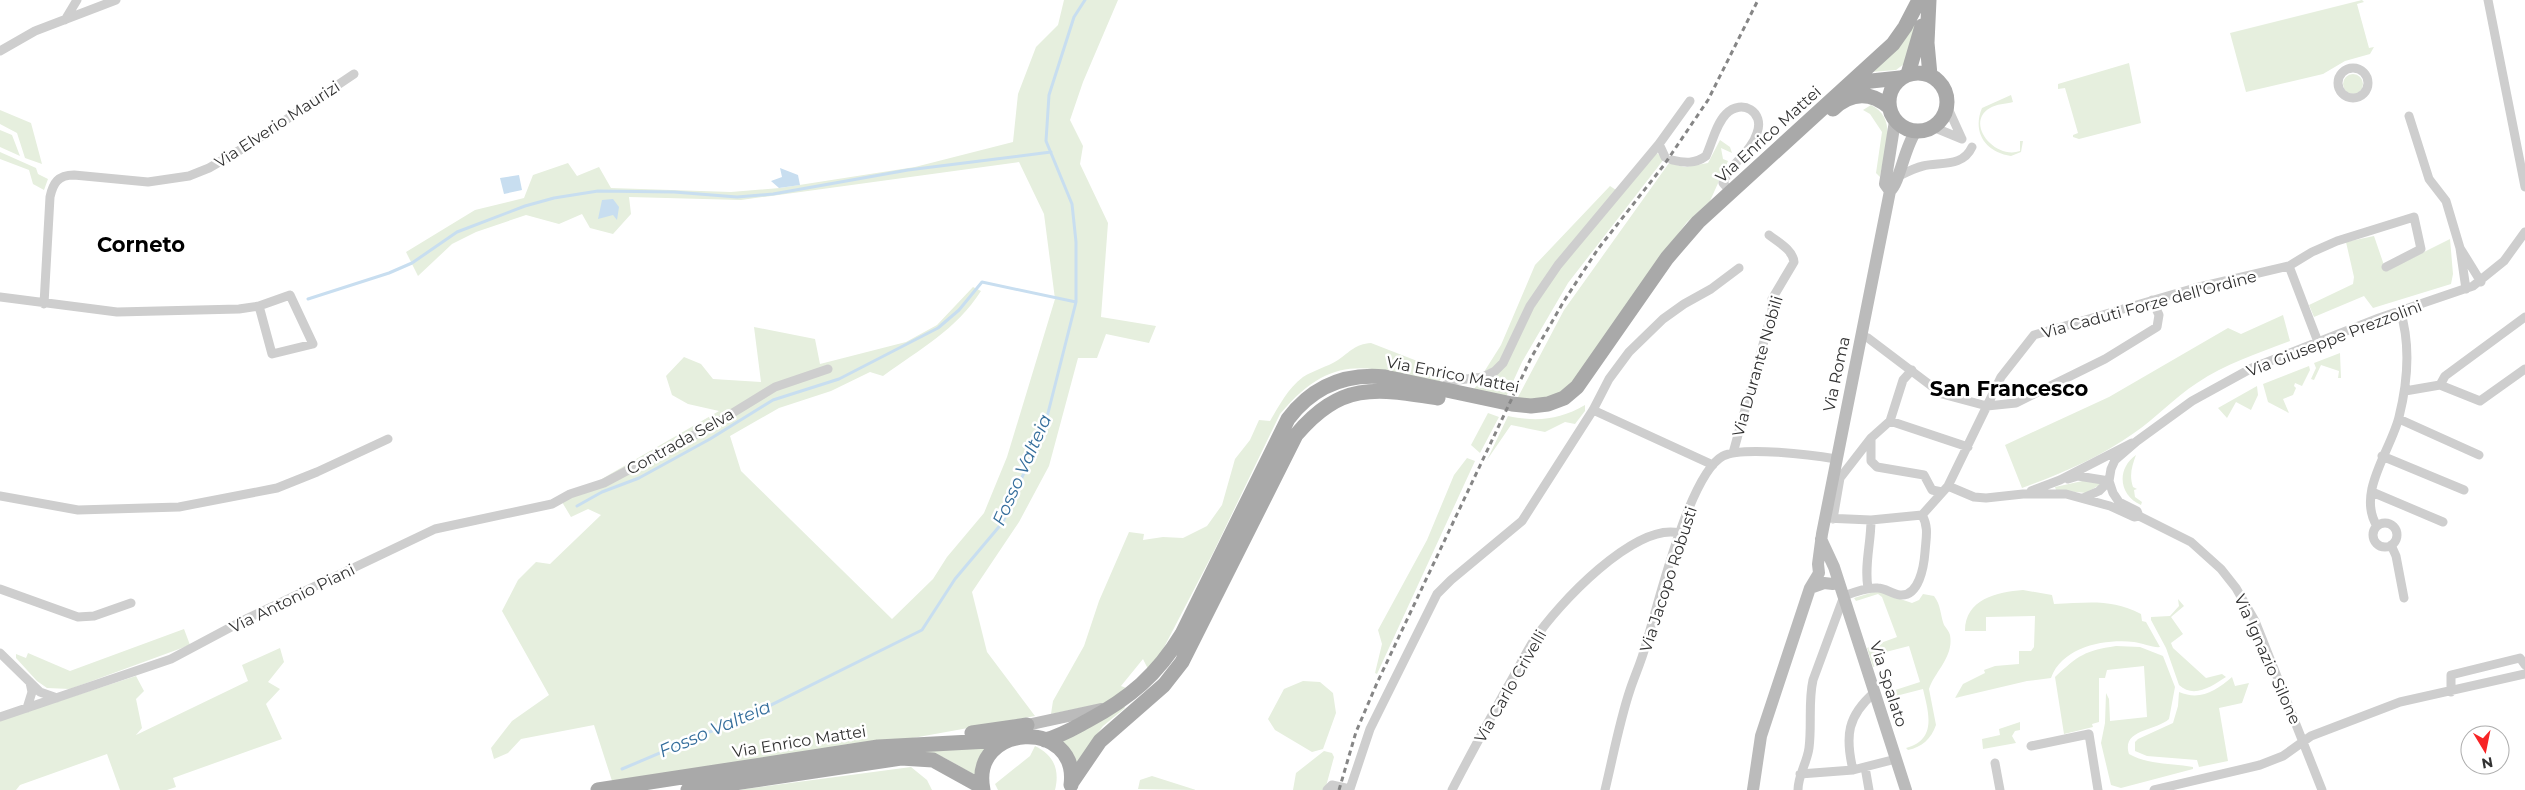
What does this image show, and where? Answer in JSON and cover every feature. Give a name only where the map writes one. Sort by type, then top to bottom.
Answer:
[{"type":"main road","points":[[1926,2],[1930,75]]},
{"type":"main road","points":[[1852,83],[1904,76],[1919,72],[1930,75],[1944,88],[1947,106],[1942,118],[1933,127],[1916,131],[1905,128],[1895,121],[1888,107],[1891,90],[1904,76],[1926,2]]},
{"type":"main road","name":"Via Enrico Mattei","points":[[598,790],[878,747],[1008,740],[1034,734],[1058,737],[1113,706],[1133,693],[1166,659],[1182,634],[1288,419],[1306,398],[1334,382],[1365,375],[1385,377],[1441,390],[1531,406],[1548,404],[1564,398],[1585,378],[1667,258],[1698,222],[1893,44],[1926,2]]},
{"type":"main road","name":"Via Enrico Mattei","points":[[1071,786],[1100,741],[1164,685],[1182,662],[1296,435],[1314,414],[1344,396],[1371,391],[1536,411],[1550,410],[1567,404],[1584,390],[1619,336],[1673,260],[1723,207],[1847,99],[1857,96],[1873,96],[1888,107]]},
{"type":"main road","name":"Via Roma","points":[[1890,191],[1885,184],[1895,121]]},
{"type":"main road","name":"Via Roma","points":[[1754,790],[1761,736],[1810,588],[1819,567],[1821,539],[1829,519],[1836,459],[1890,191],[1895,187],[1906,148],[1916,131]]},
{"type":"main road","name":"Via Spalato","points":[[1821,539],[1834,567],[1839,590],[1906,790]]},
{"type":"main road","name":"Via Spalato","points":[[1819,567],[1839,590]]},
{"type":"main road","points":[[1810,588],[1824,583],[1839,590]]},
{"type":"main road","points":[[878,747],[1034,734],[1047,721],[1113,706]]},
{"type":"main road","points":[[1034,734],[1064,756],[1071,772],[1071,786]]},
{"type":"main road","points":[[982,788],[982,771],[988,758],[998,746],[1008,740]]},
{"type":"main road","name":"Via Enrico Mattei","points":[[688,790],[901,758],[933,760],[982,788]]},
{"type":"street","points":[[64,20],[77,0]]},
{"type":"street","points":[[0,50],[35,31],[116,0]]},
{"type":"street","points":[[2488,0],[2525,186]]},
{"type":"street","name":"Via Elverio Maurizi","points":[[44,304],[50,197],[52,186],[58,179],[65,175],[74,175],[148,182],[188,176],[209,168],[247,146],[354,74]]},
{"type":"street","points":[[1441,390],[1450,381],[1483,377],[1495,371],[1503,363],[1530,306],[1558,265],[1659,144],[1690,101]]},
{"type":"street","points":[[1933,127],[1962,139],[1947,106]]},
{"type":"street","points":[[1659,144],[1668,158],[1688,162],[1701,159],[1706,156],[1726,114],[1739,107],[1748,107],[1755,112],[1759,121],[1758,132],[1752,145],[1727,172],[1723,183],[1730,191]]},
{"type":"street","points":[[2409,116],[2426,172],[2446,201],[2460,248],[2481,282]]},
{"type":"street","points":[[1897,177],[1924,166],[1937,166],[1965,158],[1972,147]]},
{"type":"street","name":"Via Caduti Forze dell'Ordine","points":[[1922,515],[1945,489],[2002,377],[2034,335],[2152,300],[2289,266],[2312,252],[2337,241],[2414,217],[2421,249],[2386,267]]},
{"type":"street","name":"Via Giuseppe Prezzolini","points":[[2137,441],[2205,392],[2252,368],[2400,310],[2466,289],[2481,282],[2504,261],[2525,232]]},
{"type":"street","name":"Via Durante Nobili","points":[[1733,453],[1772,312],[1772,299],[1794,262],[1794,256],[1789,250],[1769,234]]},
{"type":"street","points":[[2460,248],[2466,289]]},
{"type":"street","points":[[2289,266],[2318,342]]},
{"type":"street","points":[[1327,790],[1332,786],[1350,789],[1370,729],[1437,594],[1522,521],[1593,410],[1608,379],[1636,345],[1684,304],[1711,289],[1738,268]]},
{"type":"street","points":[[0,297],[117,312],[239,309],[259,306],[290,295],[313,344],[272,354],[259,306]]},
{"type":"street","points":[[1862,336],[1868,338],[1942,394],[1988,406],[2016,403],[2105,359],[2157,327],[2159,315],[2152,300]]},
{"type":"street","points":[[2377,526],[2370,515],[2372,492],[2382,456],[2399,419],[2404,391],[2408,343],[2400,310]]},
{"type":"street","points":[[2440,385],[2445,376],[2525,317]]},
{"type":"street","name":"Contrada Selva","points":[[530,509],[552,504],[570,494],[604,483],[712,425],[774,387],[828,368]]},
{"type":"street","points":[[2404,391],[2440,385],[2480,401],[2525,369]]},
{"type":"street","points":[[1798,790],[1800,774],[1809,750],[1811,726],[1810,694],[1839,590],[1879,588],[1901,595],[1911,592],[1917,586],[1924,559],[1927,524],[1922,515],[1871,520],[1829,519],[1840,478],[1871,438],[1890,421],[1903,380],[1912,370]]},
{"type":"street","points":[[1593,410],[1713,465]]},
{"type":"street","points":[[2399,419],[2479,455]]},
{"type":"street","points":[[1890,421],[1968,447]]},
{"type":"street","points":[[1871,438],[1871,461],[1877,468],[1924,475],[1932,490],[1945,489],[1974,497],[1986,498],[2023,494],[2060,480],[2121,447],[2137,441]]},
{"type":"street","points":[[0,496],[78,510],[179,507],[277,488],[317,472],[388,439]]},
{"type":"street","points":[[2083,498],[2099,491],[2109,481],[2115,460],[2137,441]]},
{"type":"street","points":[[1733,453],[1790,453],[1836,459]]},
{"type":"street","name":"Via Jacopo Robusti","points":[[1605,790],[1629,692],[1645,649],[1679,533],[1694,498],[1713,465],[1722,457],[1733,453]]},
{"type":"street","points":[[2382,456],[2464,490]]},
{"type":"street","points":[[2060,480],[2078,476],[2109,481]]},
{"type":"street","name":"Via Ignazio Silone","points":[[2109,481],[2119,502],[2137,511],[2139,516],[2191,542],[2221,569],[2236,588],[2255,621],[2304,740],[2322,790]]},
{"type":"street","points":[[2372,492],[2443,522]]},
{"type":"street","name":"Via Ignazio Silone","points":[[2023,494],[2066,494],[2083,498],[2134,518],[2139,516]]},
{"type":"street","name":"Via Antonio Piani","points":[[0,716],[171,659],[248,618],[435,529],[530,509]]},
{"type":"street","points":[[1868,588],[1866,557],[1871,544],[1871,520]]},
{"type":"street","points":[[2385,522],[2396,529],[2397,538],[2391,545],[2383,546],[2375,542],[2373,534],[2377,526],[2385,522]]},
{"type":"street","name":"Via Carlo Crivelli","points":[[1452,790],[1535,639],[1559,610],[1605,562],[1631,545],[1652,535],[1670,531],[1679,533]]},
{"type":"street","points":[[2391,545],[2396,556],[2404,598]]},
{"type":"street","points":[[0,589],[78,617],[94,616],[131,603]]},
{"type":"street","points":[[0,653],[40,692],[57,698]]},
{"type":"street","points":[[2451,692],[2451,675],[2520,658],[2525,665]]},
{"type":"street","points":[[2154,790],[2260,765],[2283,756],[2304,740],[2400,702],[2525,674]]},
{"type":"street","points":[[27,708],[32,692],[29,681]]},
{"type":"street","points":[[1853,770],[1849,754],[1850,722],[1874,692]]},
{"type":"street","points":[[2031,746],[2089,734],[2098,790]]},
{"type":"street","points":[[1800,774],[1853,770],[1896,759]]},
{"type":"street","points":[[1995,763],[2000,790]]},
{"type":"street","points":[[1865,767],[1869,790]]},
{"type":"green space","points":[[1064,0],[1118,0],[1083,82],[1070,120],[1083,146],[1080,164],[1108,223],[1101,317],[1156,326],[1149,343],[1106,334],[1097,358],[1078,358],[1049,466],[1019,522],[972,592],[987,652],[1035,716],[874,745],[613,784],[594,725],[521,739],[508,753],[494,759],[491,748],[512,721],[549,695],[502,611],[518,580],[536,562],[550,564],[601,515],[588,509],[571,517],[562,502],[719,411],[688,404],[672,395],[666,376],[684,357],[701,364],[713,379],[761,382],[754,327],[815,339],[820,364],[906,342],[937,325],[973,287],[981,291],[971,305],[949,328],[883,376],[870,372],[831,391],[779,408],[730,436],[741,471],[892,619],[933,579],[947,557],[984,513],[1007,457],[1055,299],[1044,214],[1019,162],[741,200],[629,197],[631,214],[613,234],[590,228],[582,214],[559,224],[526,215],[476,232],[452,244],[418,276],[406,252],[475,210],[524,198],[533,175],[568,163],[577,176],[599,167],[611,188],[731,192],[780,188],[915,167],[1013,142],[1018,94],[1036,47],[1058,25]]},
{"type":"green space","points":[[2362,0],[2364,2],[2357,4],[2369,48],[2374,47],[2370,54],[2345,61],[2323,74],[2246,92],[2230,33]]},
{"type":"green space","points":[[1914,21],[1917,22],[1908,61],[1896,70],[1870,72]]},
{"type":"green space","points":[[2129,63],[2141,123],[2079,139],[2073,137],[2073,135],[2078,133],[2065,88],[2058,89],[2058,84]]},
{"type":"green space","points":[[2353,74],[2360,77],[2363,84],[2360,91],[2353,94],[2346,91],[2343,84],[2346,77]]},
{"type":"green space","points":[[2011,95],[2013,102],[1990,108],[1983,115],[1980,122],[1981,131],[1986,138],[2001,150],[2010,152],[2020,151],[2020,141],[2023,141],[2021,152],[2011,156],[1994,150],[1983,139],[1980,133],[1979,117],[1982,108]]},
{"type":"green space","points":[[1871,105],[1880,111],[1887,127],[1888,137],[1880,177],[1876,173],[1882,132],[1870,114],[1863,110]]},
{"type":"green space","points":[[0,110],[31,123],[42,164],[25,158],[17,133],[0,124]]},
{"type":"green space","points":[[0,130],[12,135],[20,156],[0,147]]},
{"type":"green space","points":[[1720,140],[1730,147],[1732,153],[1721,148],[1723,159],[1728,161],[1710,201],[1687,222],[1663,254],[1573,386],[1547,399],[1517,399],[1564,310],[1669,163],[1685,167],[1708,163]]},
{"type":"green space","points":[[0,152],[36,168],[38,174],[48,179],[44,190],[33,184],[29,170],[0,159]]},
{"type":"green space","points":[[1657,153],[1664,159],[1568,283],[1522,362],[1506,397],[1472,391],[1481,381],[1497,373],[1534,307],[1561,266],[1652,156]]},
{"type":"green space","points":[[1610,186],[1616,190],[1551,269],[1503,356],[1496,366],[1484,372],[1501,345],[1535,265]]},
{"type":"green space","points":[[2374,236],[2386,271],[2450,239],[2453,274],[2451,284],[2373,308],[2364,296],[2314,317],[2309,305],[2353,284],[2354,277],[2346,242]]},
{"type":"green space","points":[[2283,315],[2290,341],[2242,359],[2208,376],[2142,427],[2108,450],[2066,471],[2022,488],[2005,445],[2109,397],[2228,328],[2241,334]]},
{"type":"green space","points":[[1371,343],[1448,373],[1436,384],[1390,372],[1351,369],[1334,372],[1316,381],[1299,394],[1280,414],[1214,551],[1159,657],[1148,669],[1143,659],[1121,686],[1129,689],[1109,702],[1051,714],[1053,701],[1084,646],[1099,601],[1129,532],[1144,534],[1143,540],[1163,537],[1183,538],[1207,526],[1222,505],[1235,459],[1250,440],[1259,420],[1270,421],[1288,392],[1303,377],[1334,362],[1357,347]]},
{"type":"green space","points":[[2340,353],[2341,378],[2338,378],[2339,371],[2321,365],[2314,380],[2311,379],[2316,368],[2314,363]]},
{"type":"green space","points":[[2309,366],[2310,370],[2302,386],[2295,383],[2294,386],[2296,388],[2293,395],[2283,399],[2289,413],[2268,402],[2263,384]]},
{"type":"green space","points":[[2257,386],[2258,395],[2251,410],[2236,402],[2227,418],[2218,408]]},
{"type":"green space","points":[[1585,405],[1585,411],[1575,424],[1565,422],[1545,432],[1511,425],[1487,460],[1508,416],[1529,419],[1557,417]]},
{"type":"green space","points":[[1488,413],[1499,417],[1480,453],[1471,445]]},
{"type":"green space","points":[[2136,455],[2131,478],[2133,487],[2137,489],[2134,490],[2135,497],[2142,502],[2141,505],[2128,495],[2124,489],[2123,482],[2125,467]]},
{"type":"green space","points":[[1467,458],[1475,461],[1377,674],[1375,673],[1382,644],[1378,630],[1427,540],[1454,475]]},
{"type":"green space","points":[[2087,480],[2101,484],[2086,493],[2056,490],[2055,487]]},
{"type":"green space","points":[[2023,590],[2052,595],[2054,604],[2098,603],[2130,609],[2141,614],[2142,621],[2146,622],[2160,647],[2123,641],[2098,644],[2086,647],[2065,658],[2051,678],[2027,681],[1955,698],[1963,684],[1985,673],[1984,670],[1995,666],[2019,664],[2019,651],[2031,651],[2034,647],[2035,616],[1986,617],[1986,631],[1965,631],[1966,620],[1976,604],[1993,595]]},
{"type":"green space","points":[[1877,591],[1912,603],[1919,600],[1923,594],[1934,596],[1944,625],[1950,635],[1947,657],[1929,689],[1936,725],[1925,742],[1918,747],[1908,750],[1906,748],[1916,744],[1927,732],[1927,706],[1923,689],[1888,698],[1886,693],[1920,682],[1909,646],[1878,654],[1882,665],[1873,667],[1867,648],[1897,637],[1882,597],[1878,594],[1856,601],[1854,598]]},
{"type":"green space","points":[[2178,599],[2184,606],[2171,617],[2183,634],[2171,643],[2173,648],[2206,678],[2222,674],[2226,677],[2203,690],[2191,691],[2179,685],[2166,648],[2151,620],[2151,617],[2170,616],[2179,606]]},
{"type":"green space","points":[[184,629],[190,645],[70,689],[47,688],[37,681],[16,658],[16,654],[26,658],[28,653],[70,671]]},
{"type":"green space","points":[[2116,646],[2140,647],[2163,656],[2175,687],[2169,719],[2135,735],[2130,740],[2128,746],[2129,754],[2144,760],[2193,767],[2193,769],[2121,788],[2111,785],[2101,743],[2105,723],[2106,693],[2109,699],[2110,721],[2147,717],[2144,666],[2107,670],[2105,678],[2099,678],[2099,722],[2092,724],[2093,727],[2064,734],[2055,677],[2082,655]]},
{"type":"green space","points":[[280,648],[284,662],[268,682],[280,689],[266,704],[282,739],[173,778],[176,787],[167,790],[120,790],[107,754],[20,785],[16,790],[0,790],[0,720],[136,676],[144,691],[136,699],[142,728],[136,735],[248,681],[242,665]]},
{"type":"green space","points":[[2232,677],[2235,686],[2249,683],[2242,703],[2219,708],[2228,761],[2199,767],[2197,760],[2147,756],[2135,751],[2135,742],[2138,739],[2173,723],[2178,706],[2179,692],[2187,695],[2201,695],[2220,687]]},
{"type":"green space","points":[[1303,681],[1320,682],[1333,693],[1336,713],[1323,749],[1312,752],[1275,730],[1268,719],[1284,689]]},
{"type":"green space","points":[[1124,706],[1125,708],[1103,726],[1077,762],[1062,741]]},
{"type":"green space","points":[[2020,722],[2020,730],[2015,731],[2012,736],[2016,743],[1983,749],[1982,739],[2000,735],[1999,729]]},
{"type":"green space","points":[[1035,746],[1047,754],[1054,764],[1057,776],[1055,790],[998,790],[995,784],[1030,756]]},
{"type":"green space","points":[[987,747],[978,760],[975,775],[943,757],[910,751]]},
{"type":"green space","points":[[1324,751],[1332,753],[1334,757],[1325,790],[1293,790],[1296,773]]},
{"type":"green space","points":[[911,767],[927,780],[932,790],[738,790]]},
{"type":"green space","points":[[1152,776],[1196,790],[1138,789],[1140,780]]},
{"type":"water","points":[[780,168],[798,175],[800,185],[779,188],[771,181],[782,177]]},
{"type":"water","points":[[519,175],[522,190],[504,194],[500,178]]},
{"type":"water","points":[[613,199],[619,207],[617,220],[613,215],[598,219],[602,200]]},
{"type":"waterway","name":"Fosso Valteia","points":[[622,769],[759,711],[922,630],[955,579],[1003,522],[1046,421],[1076,302],[1076,242],[1072,204],[1046,141],[1049,95],[1074,17],[1085,0]]},
{"type":"waterway","points":[[308,299],[389,273],[412,263],[457,232],[525,206],[554,198],[598,191],[674,192],[737,197],[773,194],[908,170],[1051,152]]},
{"type":"waterway","points":[[577,506],[602,492],[639,478],[710,439],[773,400],[839,379],[938,328],[959,310],[982,282],[1076,302]]},
{"type":"railway","points":[[1339,790],[1356,732],[1377,683],[1531,358],[1564,301],[1598,249],[1664,165],[1708,100],[1758,0]]},
{"type":"district","name":"Corneto","points":[[141,245]]},
{"type":"district","name":"San Francesco","points":[[2009,389]]}]
